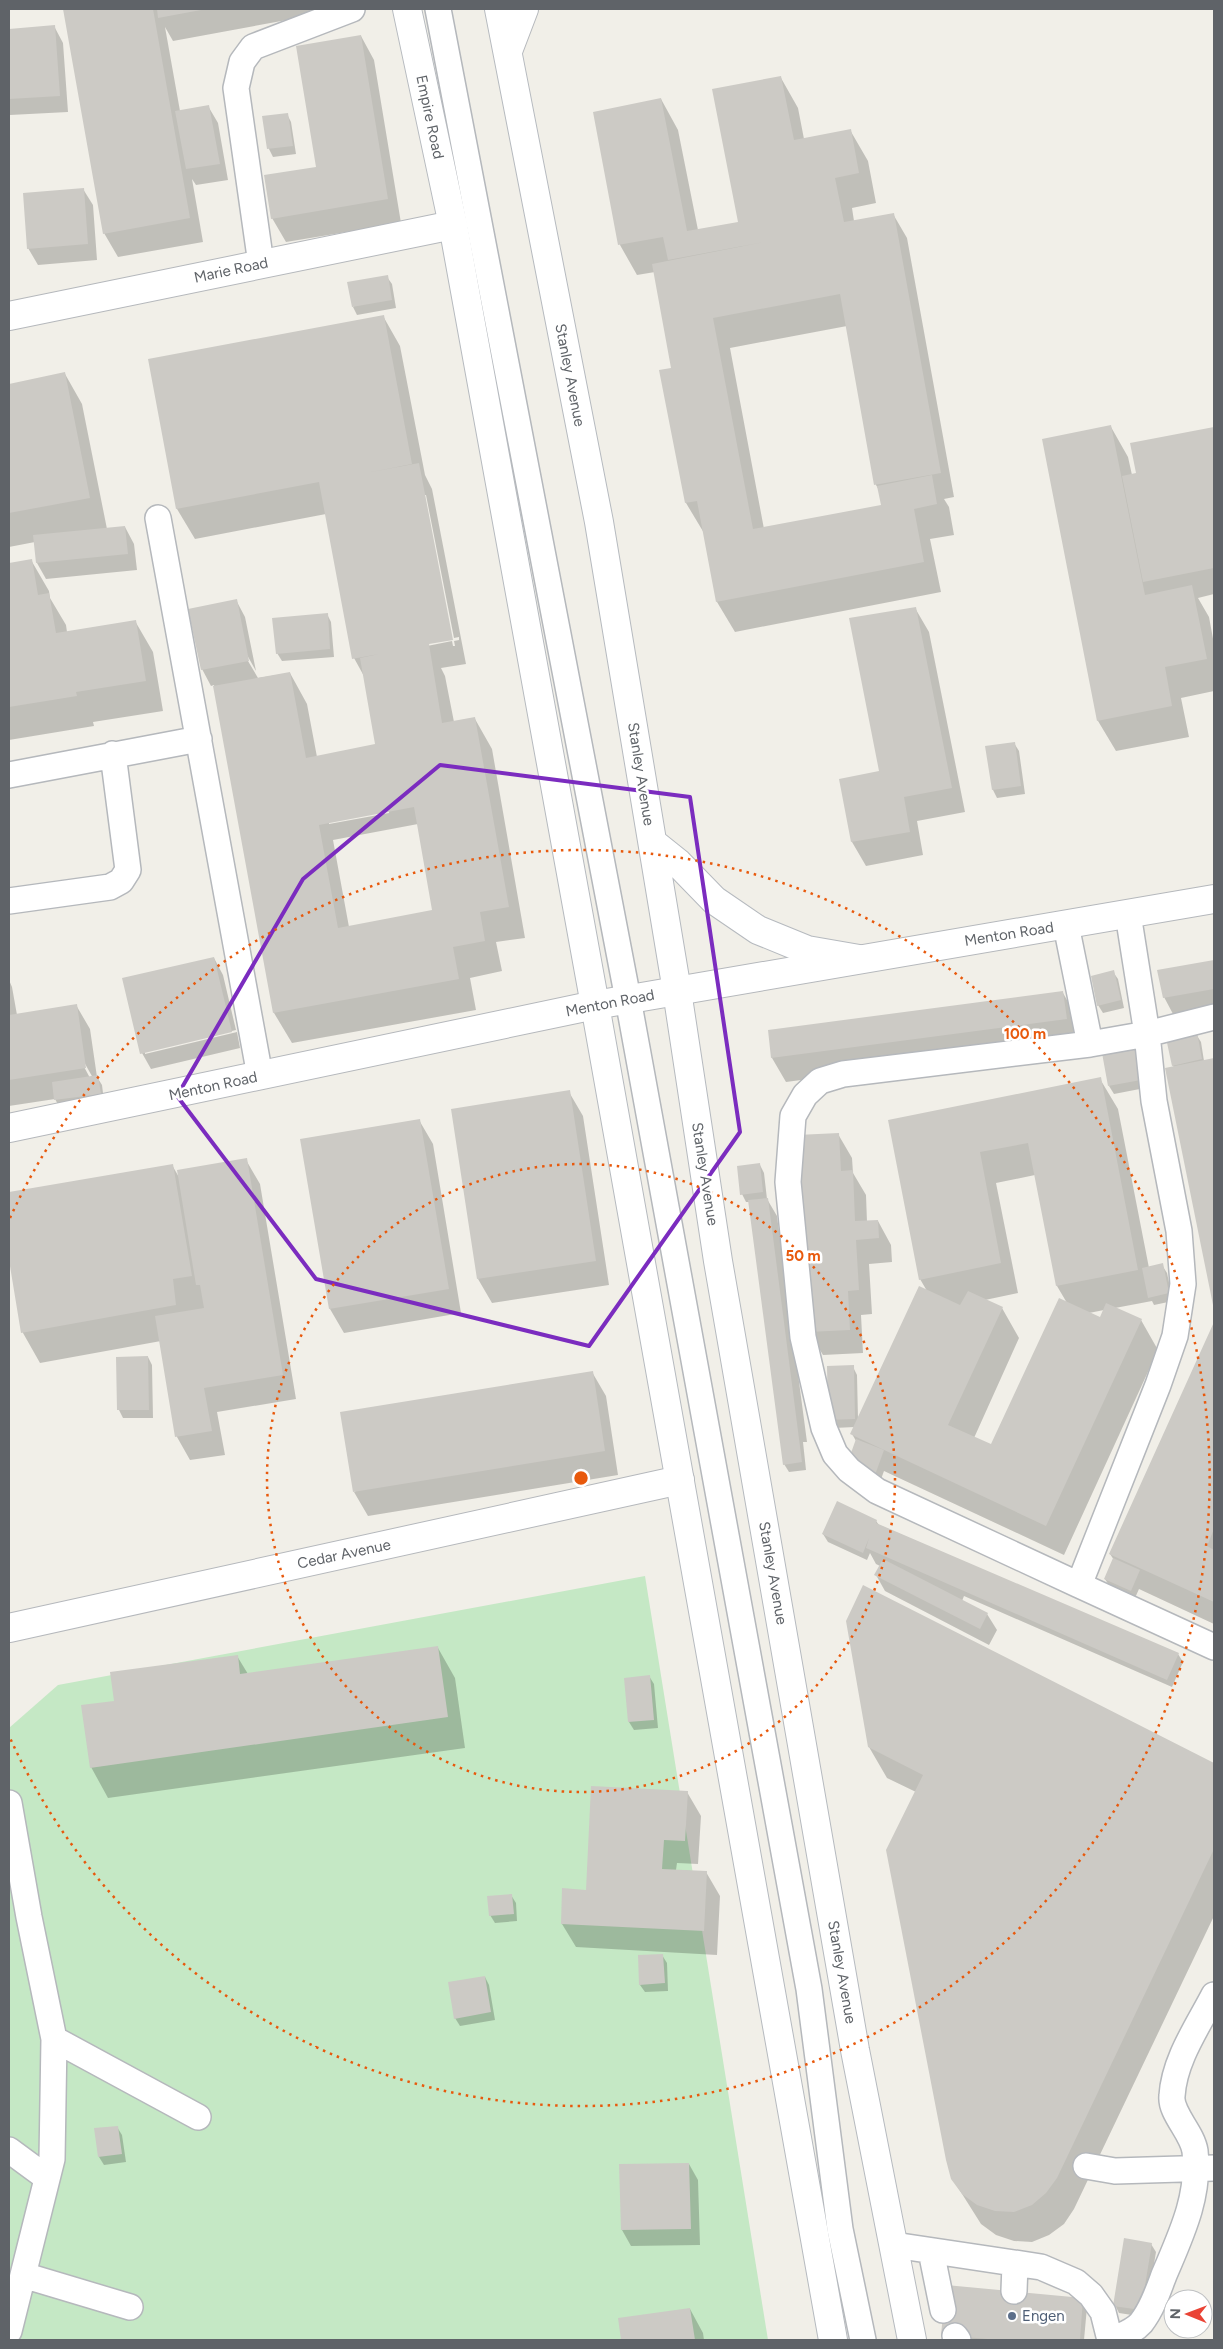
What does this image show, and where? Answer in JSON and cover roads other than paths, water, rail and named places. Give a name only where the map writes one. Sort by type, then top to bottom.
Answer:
[{"type":"main road","name":"Empire Road","points":[[407,9],[453,226]]},
{"type":"main road","points":[[499,9],[508,51]]},
{"type":"main road","points":[[508,51],[524,9]]},
{"type":"main road","name":"Stanley Avenue","points":[[508,51],[599,522],[677,991],[718,1261],[854,2040],[912,2340]]},
{"type":"main road","name":"Marie Road","points":[[9,316],[453,226]]},
{"type":"main road","points":[[453,226],[596,1005],[833,2340]]},
{"type":"main road","points":[[652,843],[678,863],[714,900],[758,930],[807,950],[859,959]]},
{"type":"main road","name":"Menton Road","points":[[9,1128],[596,1005],[1214,899]]},
{"type":"main road","name":"Cedar Avenue","points":[[9,1628],[680,1480]]},
{"type":"lane","points":[[261,264],[236,88],[242,62],[253,47],[352,9]]},
{"type":"lane","points":[[438,9],[628,999],[808,1989],[840,2229],[862,2340]]},
{"type":"lane","points":[[158,518],[260,1076]]},
{"type":"lane","points":[[9,775],[199,739]]},
{"type":"lane","points":[[9,901],[110,887],[121,881],[128,870],[113,754]]},
{"type":"lane","points":[[1078,1585],[1158,1385],[1175,1336],[1183,1284],[1179,1231],[1154,1101],[1147,1034],[1128,914]]},
{"type":"lane","points":[[1066,925],[1090,1044]]},
{"type":"lane","points":[[1214,1017],[1147,1034],[1090,1044],[843,1074],[820,1081],[805,1095],[793,1116],[788,1182],[802,1338],[824,1428],[835,1454],[849,1470],[877,1491],[1214,1647]]},
{"type":"lane","points":[[9,1802],[29,1917],[54,2039],[52,2158],[9,2331]]},
{"type":"lane","points":[[894,2245],[1041,2267],[1076,2282],[1091,2295],[1103,2312],[1111,2340],[1133,2330],[1142,2322],[1152,2303],[1188,2218],[1205,2168],[1171,2098],[1180,2062],[1214,1995]]},
{"type":"lane","points":[[54,2039],[198,2117]]},
{"type":"lane","points":[[9,2150],[47,2178]]},
{"type":"lane","points":[[1086,2166],[1124,2171],[1205,2168]]},
{"type":"lane","points":[[931,2251],[936,2282],[944,2310]]},
{"type":"lane","points":[[1014,2264],[1014,2291]]},
{"type":"lane","points":[[23,2275],[130,2307]]},
{"type":"place","name":"Engen","points":[[1012,2316]]}]
